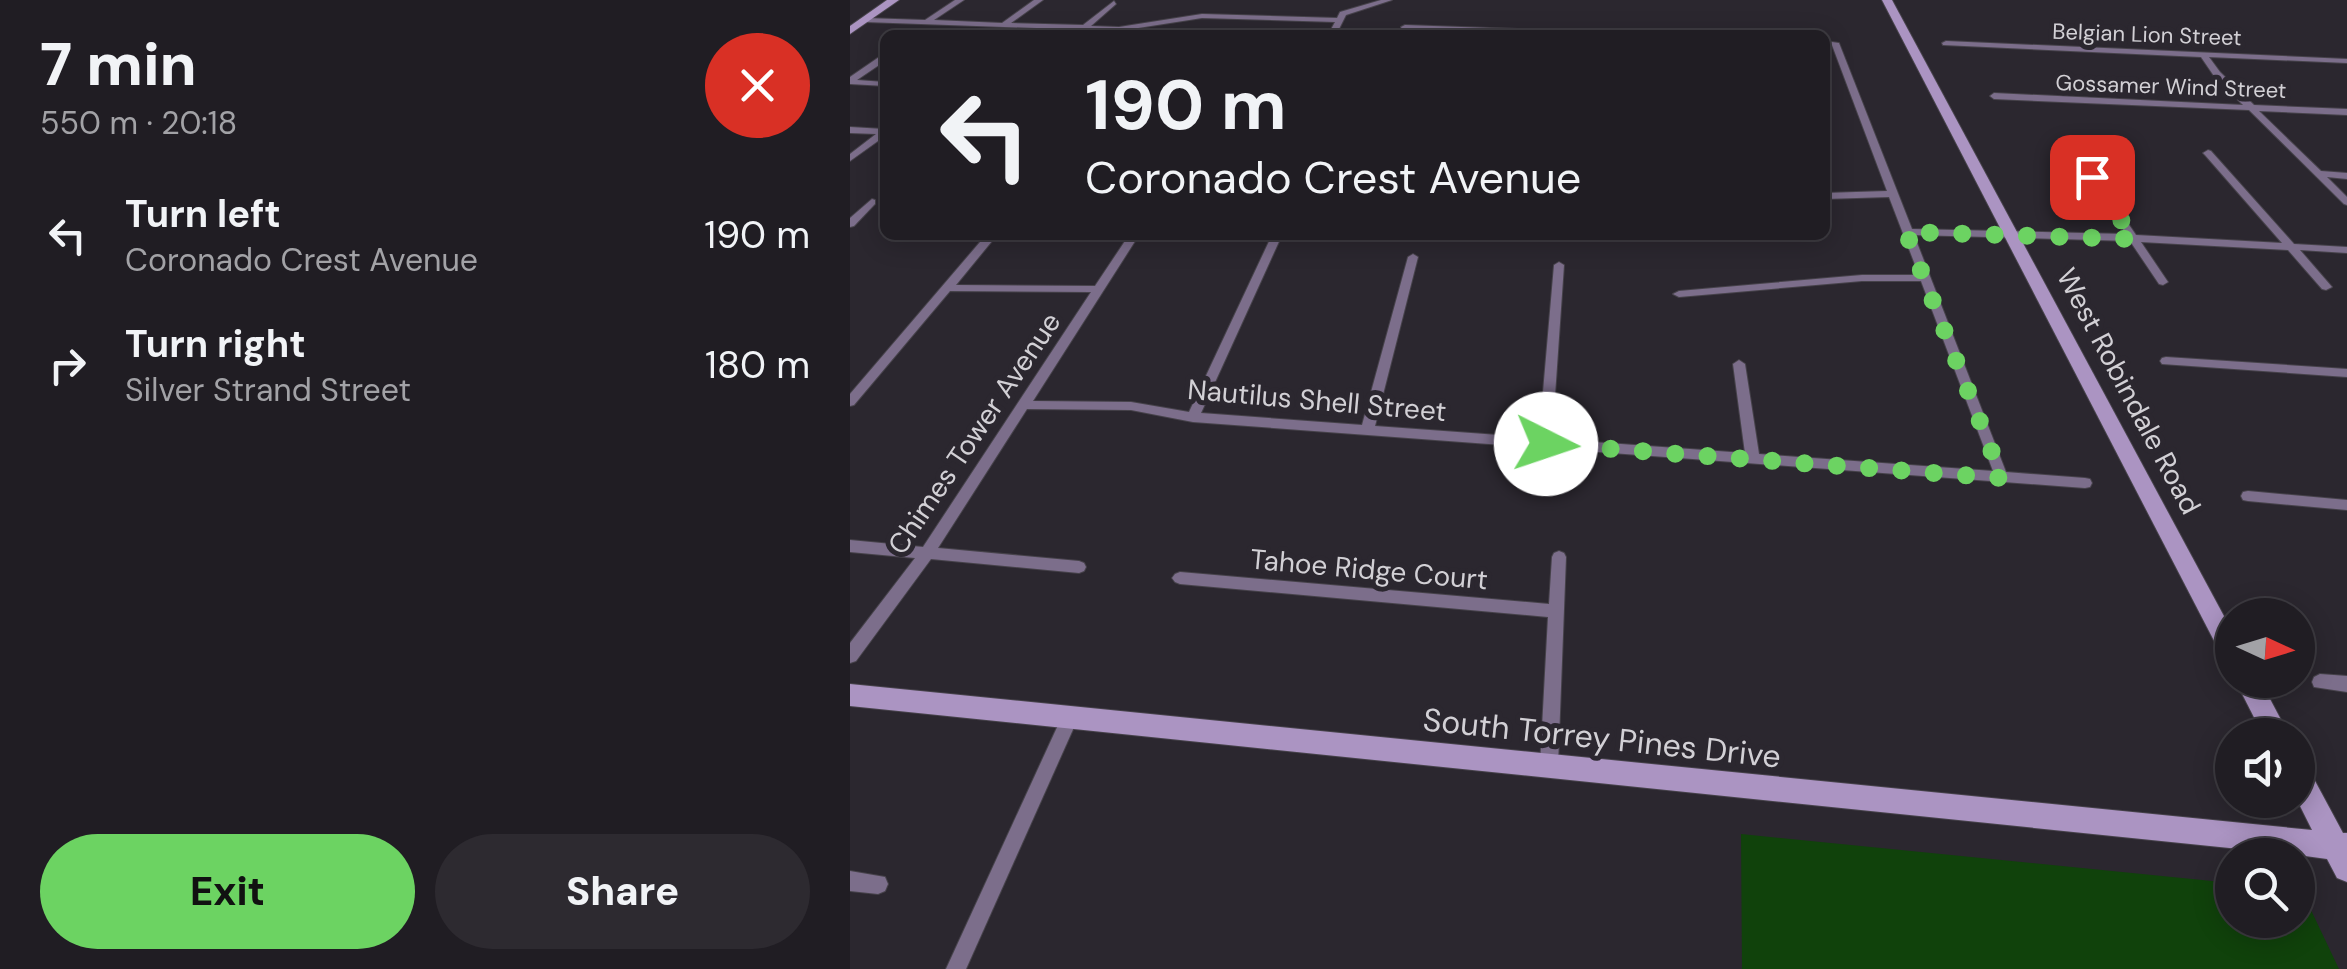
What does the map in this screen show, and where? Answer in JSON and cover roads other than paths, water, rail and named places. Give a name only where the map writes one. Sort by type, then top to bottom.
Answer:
[{"type":"main road","points":[[850,31],[894,0]]},
{"type":"main road","name":"West Robindale Road","points":[[1887,0],[2215,622]]},
{"type":"main road","name":"South Torrey Pines Drive","points":[[850,695],[1550,765],[2343,853]]},
{"type":"main road","points":[[2315,804],[2343,853]]},
{"type":"street","points":[[926,22],[960,0]]},
{"type":"street","points":[[1002,26],[1039,0]]},
{"type":"street","points":[[1335,30],[1340,20],[1356,8],[1385,2]]},
{"type":"street","points":[[1084,28],[1114,3]]},
{"type":"street","points":[[865,20],[1128,29],[1202,16],[1340,20]]},
{"type":"street","points":[[1405,27],[1487,30]]},
{"type":"street","points":[[1830,43],[2002,478]]},
{"type":"street","name":"Belgian Lion Street","points":[[1946,43],[2347,61]]},
{"type":"street","points":[[2203,54],[2249,107],[2347,202]]},
{"type":"street","points":[[850,81],[880,61]]},
{"type":"street","points":[[850,81],[880,84]]},
{"type":"street","name":"Gossamer Wind Street","points":[[1994,96],[2347,112]]},
{"type":"street","points":[[850,130],[880,132]]},
{"type":"street","points":[[850,158],[880,136]]},
{"type":"street","points":[[2070,146],[2163,282]]},
{"type":"street","points":[[2208,153],[2326,287]]},
{"type":"street","points":[[2319,174],[2347,176]]},
{"type":"street","points":[[1830,196],[1892,194]]},
{"type":"street","points":[[850,224],[872,202]]},
{"type":"street","points":[[1906,232],[2008,233],[2347,250]]},
{"type":"street","points":[[850,402],[988,240]]},
{"type":"street","name":"Chimes Tower Avenue","points":[[850,656],[926,553],[1131,240]]},
{"type":"street","points":[[1193,417],[1274,240]]},
{"type":"street","points":[[1367,430],[1413,257]]},
{"type":"street","points":[[1546,444],[1559,266]]},
{"type":"street","points":[[1680,294],[1862,278],[1924,278]]},
{"type":"street","points":[[947,288],[1098,289]]},
{"type":"street","points":[[2166,361],[2347,373]]},
{"type":"street","points":[[1738,364],[1753,459]]},
{"type":"street","name":"Nautilus Shell Street","points":[[1024,405],[1131,406],[1193,417],[2085,484]]},
{"type":"street","points":[[2248,496],[2347,505]]},
{"type":"street","points":[[850,546],[1079,566]]},
{"type":"street","points":[[1550,765],[1559,556]]},
{"type":"street","name":"Tahoe Ridge Court","points":[[1180,578],[1554,611]]},
{"type":"street","points":[[2320,682],[2347,684]]},
{"type":"street","points":[[956,969],[1071,716]]},
{"type":"street","points":[[850,881],[878,884]]}]
